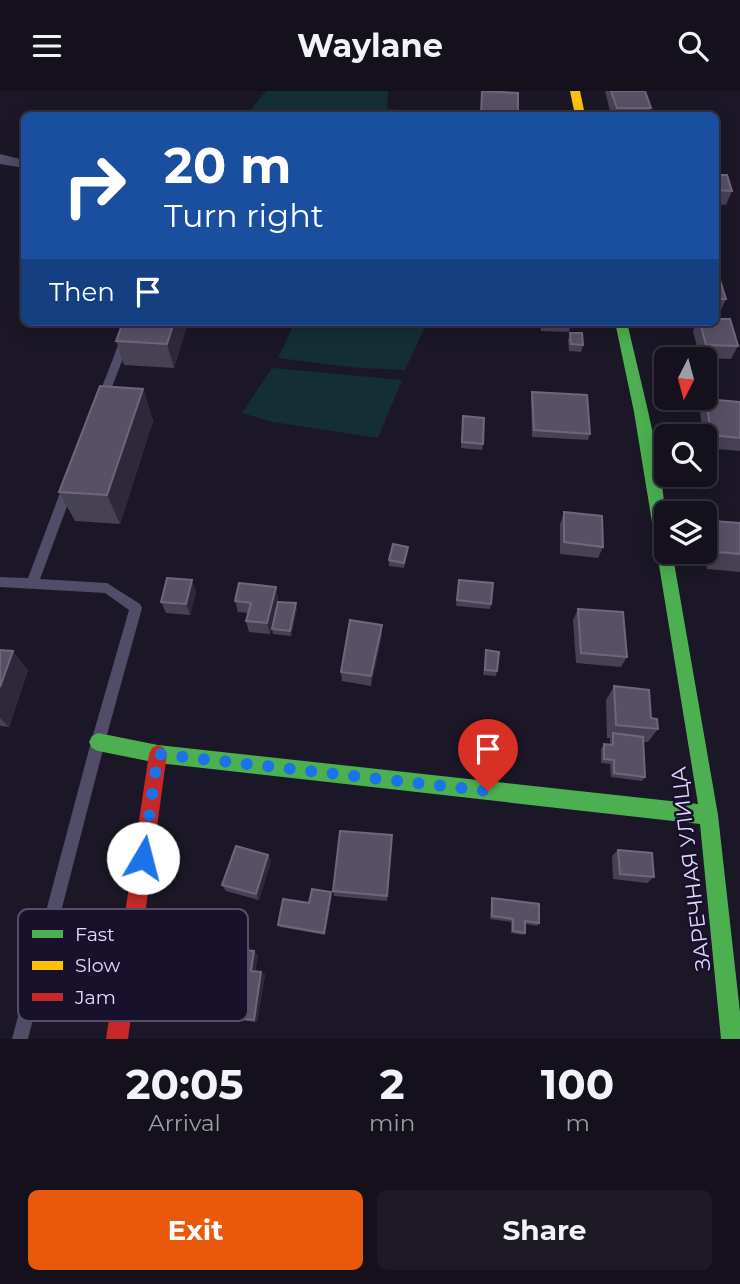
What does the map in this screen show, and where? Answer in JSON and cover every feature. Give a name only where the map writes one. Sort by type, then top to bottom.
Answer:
[{"type":"main road","points":[[575,91],[579,112]]},
{"type":"main road","name":"ЗАРЕЧНАЯ УЛИЦА","points":[[622,326],[641,412],[709,815],[732,1039]]},
{"type":"main road","points":[[98,742],[158,754],[709,815]]},
{"type":"main road","points":[[136,909],[158,754]]},
{"type":"main road","points":[[117,1039],[120,1021]]},
{"type":"street","points":[[0,159],[21,164]]},
{"type":"lane","points":[[97,414],[130,326]]},
{"type":"lane","points":[[32,583],[72,479]]},
{"type":"lane","points":[[0,582],[107,588],[136,608],[54,909]]},
{"type":"lane","points":[[20,1039],[25,1021]]},
{"type":"green space","points":[[266,91],[388,91],[387,109],[400,110],[400,112],[248,112]]},
{"type":"green space","points":[[293,326],[425,326],[405,370],[359,368],[278,358]]},
{"type":"green space","points":[[272,368],[402,380],[378,438],[273,422],[242,413]]},
{"type":"building","points":[[482,91],[518,93],[518,112],[481,112]]},
{"type":"building","points":[[611,91],[645,91],[651,108],[617,108]]},
{"type":"building","points":[[719,175],[727,175],[732,191],[719,190]]},
{"type":"building","points":[[719,277],[726,299],[719,299]]},
{"type":"building","points":[[719,319],[730,319],[738,346],[706,345],[701,326],[719,326]]},
{"type":"building","points":[[122,326],[173,326],[167,344],[116,341]]},
{"type":"building","points":[[570,333],[582,333],[583,345],[571,344]]},
{"type":"building","points":[[100,386],[143,389],[107,495],[59,492]]},
{"type":"building","points":[[532,392],[587,395],[590,434],[534,430]]},
{"type":"building","points":[[718,400],[740,402],[740,438],[717,436],[717,424],[709,424],[708,410],[717,410]]},
{"type":"building","points":[[463,416],[484,418],[483,444],[462,442]]},
{"type":"building","points":[[564,512],[602,516],[603,547],[564,542]]},
{"type":"building","points":[[717,521],[740,523],[740,554],[718,552]]},
{"type":"building","points":[[393,544],[408,547],[404,563],[389,560]]},
{"type":"building","points":[[167,578],[192,580],[186,604],[161,602]]},
{"type":"building","points":[[459,580],[493,583],[491,604],[457,600]]},
{"type":"building","points":[[239,583],[276,587],[267,623],[246,621],[251,603],[235,601]]},
{"type":"building","points":[[278,602],[296,603],[290,631],[272,629]]},
{"type":"building","points":[[578,609],[623,612],[627,657],[581,653]]},
{"type":"building","points":[[350,620],[382,625],[371,676],[341,672]]},
{"type":"building","points":[[0,650],[13,651],[0,687]]},
{"type":"building","points":[[486,650],[499,652],[497,671],[485,670]]},
{"type":"building","points":[[614,686],[649,690],[651,718],[657,719],[658,729],[616,725]]},
{"type":"building","points":[[613,733],[643,737],[645,777],[614,773],[614,760],[604,759],[604,744],[613,745]]},
{"type":"building","points":[[340,831],[392,835],[387,896],[333,891]]},
{"type":"building","points":[[236,846],[268,855],[256,894],[222,885]]},
{"type":"building","points":[[618,850],[652,853],[654,877],[620,874]]},
{"type":"building","points":[[312,889],[331,892],[324,933],[278,925],[283,899],[309,903]]},
{"type":"building","points":[[492,898],[539,904],[539,923],[525,921],[525,933],[513,931],[513,919],[492,916]]},
{"type":"building","points":[[248,950],[254,951],[251,971],[261,972],[254,1020],[248,1019]]},
{"type":"traffic: fast","points":[[622,326],[641,412],[709,815],[732,1039]]},
{"type":"traffic: fast","points":[[98,742],[158,754],[709,815]]},
{"type":"traffic: slow","points":[[575,91],[579,112]]},
{"type":"traffic: jam","points":[[136,909],[158,754]]},
{"type":"traffic: jam","points":[[117,1039],[120,1021]]},
{"type":"route","points":[[143,858],[158,754],[488,791]]}]
